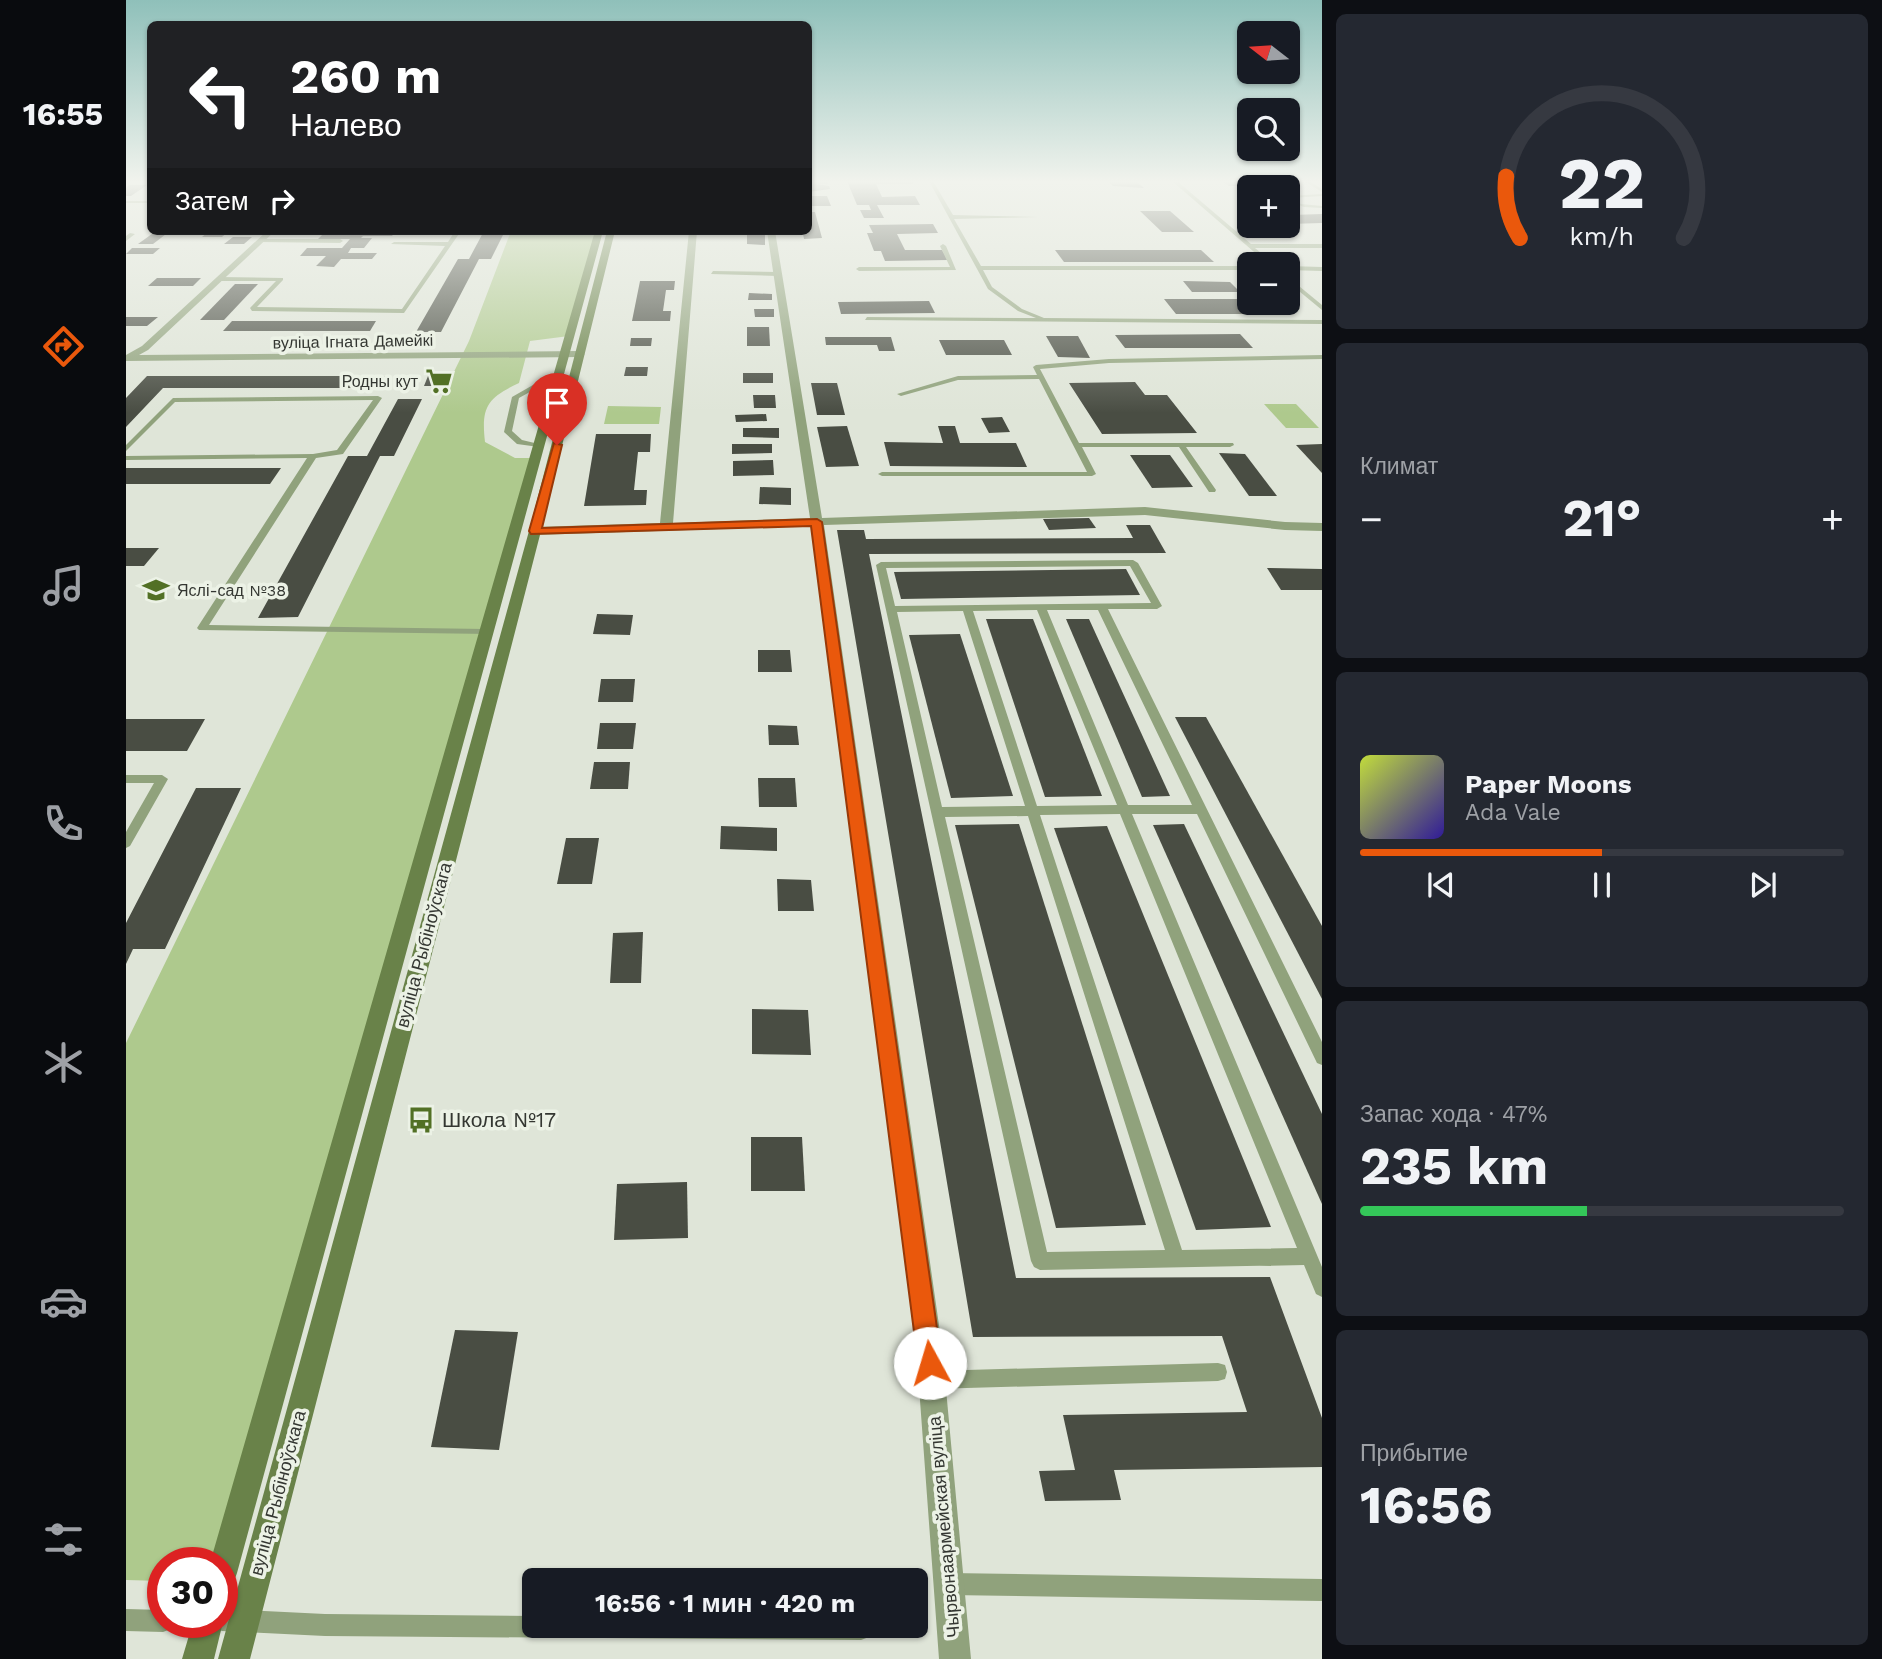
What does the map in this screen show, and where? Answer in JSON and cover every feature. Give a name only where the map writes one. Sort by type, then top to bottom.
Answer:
[{"type":"main road","name":"вуліца Рыбіноўскага","points":[[238,1602],[535,531],[565,381],[564,354],[591,258]]},
{"type":"main road","name":"вуліца Рыбіноўскага","points":[[229,1547],[539,445],[565,381],[580,354],[604,258]]},
{"type":"main road","points":[[198,1659],[204,1638]]},
{"type":"main road","name":"вуліца Рыбіноўскага","points":[[233,1638],[234,1659]]},
{"type":"street","points":[[126,359],[145,348],[242,258]]},
{"type":"street","points":[[666,527],[690,258]]},
{"type":"street","name":"Чырвонаармейская вуліца","points":[[775,258],[817,522],[899,1118],[932,1380],[955,1659]]},
{"type":"street","name":"вуліца Ігната Дамейкі","points":[[126,359],[580,354]]},
{"type":"street","points":[[535,531],[1144,510],[1285,526],[1322,527]]},
{"type":"lane","points":[[220,279],[281,279],[252,309],[404,311],[439,258]]},
{"type":"lane","points":[[859,269],[954,269],[949,258]]},
{"type":"lane","points":[[974,258],[990,288],[1020,310],[1049,321]]},
{"type":"lane","points":[[979,268],[1237,268]]},
{"type":"lane","points":[[1300,268],[1322,269]]},
{"type":"lane","points":[[713,273],[778,274]]},
{"type":"lane","points":[[1300,290],[1322,309]]},
{"type":"lane","points":[[867,320],[1322,322]]},
{"type":"lane","points":[[883,474],[1092,474],[1036,367],[1109,361],[1322,357]]},
{"type":"lane","points":[[901,394],[958,378],[1041,377]]},
{"type":"lane","points":[[539,445],[520,442],[508,432],[516,397],[542,382],[565,381]]},
{"type":"lane","points":[[126,449],[173,400],[379,398],[340,452],[313,456],[126,458]]},
{"type":"lane","points":[[1076,444],[1230,445]]},
{"type":"lane","points":[[1181,445],[1212,490]]},
{"type":"lane","points":[[313,456],[202,628],[486,632]]},
{"type":"lane","points":[[891,609],[1157,606],[1133,563],[881,565],[937,812],[1040,1261],[1309,1256]]},
{"type":"lane","points":[[1041,607],[1322,1288]]},
{"type":"lane","points":[[1102,607],[1322,1058]]},
{"type":"lane","points":[[967,608],[1176,1258]]},
{"type":"lane","points":[[126,779],[162,779],[126,843]]},
{"type":"lane","points":[[937,812],[1201,809]]},
{"type":"lane","points":[[932,1380],[1218,1372]]},
{"type":"lane","points":[[949,1584],[1322,1590]]},
{"type":"lane","points":[[126,1620],[147,1620]]},
{"type":"lane","points":[[238,1620],[325,1625],[522,1626]]},
{"type":"green space","points":[[501,258],[590,258],[569,336],[530,341],[519,383],[493,399],[486,412],[485,442],[515,458],[534,458],[224,1547],[147,1547],[147,1581],[126,1580],[126,1043],[469,341]]},
{"type":"green space","points":[[1264,404],[1296,404],[1319,428],[1286,428]]},
{"type":"green space","points":[[608,406],[661,407],[659,424],[604,424]]},
{"type":"building","points":[[324,258],[372,258],[341,259],[334,267],[316,266]]},
{"type":"building","points":[[491,258],[479,259],[441,332],[416,332],[458,259]]},
{"type":"building","points":[[884,258],[948,260],[885,261]]},
{"type":"building","points":[[1061,258],[1210,258],[1214,262],[1064,262]]},
{"type":"building","points":[[157,278],[201,278],[193,286],[148,286]]},
{"type":"building","points":[[640,281],[675,281],[674,290],[666,290],[663,311],[671,311],[670,321],[632,321]]},
{"type":"building","points":[[1183,281],[1230,282],[1237,289],[1237,292],[1192,292]]},
{"type":"building","points":[[235,284],[258,284],[224,320],[200,320]]},
{"type":"building","points":[[749,293],[772,294],[772,300],[748,300]]},
{"type":"building","points":[[1164,299],[1237,299],[1237,314],[1176,314]]},
{"type":"building","points":[[929,301],[935,313],[841,314],[838,302]]},
{"type":"building","points":[[754,309],[774,309],[774,317],[755,317]]},
{"type":"building","points":[[126,317],[158,317],[147,326],[126,326]]},
{"type":"building","points":[[232,321],[376,321],[370,331],[223,331]]},
{"type":"building","points":[[747,327],[769,327],[770,346],[747,346]]},
{"type":"building","points":[[1240,334],[1253,348],[1125,348],[1115,335]]},
{"type":"building","points":[[1046,336],[1078,336],[1090,358],[1058,357]]},
{"type":"building","points":[[825,337],[891,337],[895,351],[879,351],[877,345],[826,345]]},
{"type":"building","points":[[631,338],[652,338],[651,346],[630,346]]},
{"type":"building","points":[[939,340],[1004,340],[1012,355],[946,355]]},
{"type":"building","points":[[626,367],[648,367],[647,376],[624,376]]},
{"type":"building","points":[[743,373],[773,373],[773,383],[743,383]]},
{"type":"building","points":[[147,376],[392,376],[386,388],[163,388],[126,427],[126,398]]},
{"type":"building","points":[[428,376],[447,376],[443,386],[424,386]]},
{"type":"building","points":[[1135,382],[1145,395],[1167,395],[1197,433],[1102,434],[1069,383]]},
{"type":"building","points":[[811,383],[837,383],[845,415],[817,415]]},
{"type":"building","points":[[753,395],[775,395],[776,408],[754,408]]},
{"type":"building","points":[[398,399],[422,399],[394,456],[380,456],[298,617],[258,618],[348,456],[367,456]]},
{"type":"building","points":[[766,414],[767,421],[736,422],[735,415]]},
{"type":"building","points":[[1002,417],[1010,432],[989,433],[981,418]]},
{"type":"building","points":[[847,426],[859,466],[826,467],[817,427]]},
{"type":"building","points":[[938,426],[955,426],[960,443],[1016,443],[1027,467],[890,466],[884,442],[943,443]]},
{"type":"building","points":[[743,428],[779,428],[779,438],[743,437]]},
{"type":"building","points":[[596,434],[651,434],[650,452],[638,452],[634,490],[647,490],[646,505],[584,506]]},
{"type":"building","points":[[732,444],[772,444],[772,453],[732,454]]},
{"type":"building","points":[[1322,444],[1322,473],[1296,445]]},
{"type":"building","points":[[1219,453],[1245,454],[1277,496],[1249,496]]},
{"type":"building","points":[[1130,455],[1170,455],[1193,487],[1152,488]]},
{"type":"building","points":[[773,460],[774,475],[733,476],[733,461]]},
{"type":"building","points":[[126,468],[281,468],[270,484],[126,484]]},
{"type":"building","points":[[760,487],[791,488],[791,505],[759,504]]},
{"type":"building","points":[[1089,518],[1096,528],[1049,530],[1043,519]]},
{"type":"building","points":[[1126,525],[1150,525],[1166,553],[869,554],[1016,1278],[1270,1277],[1322,1418],[1322,1467],[1114,1470],[1121,1500],[1045,1501],[1039,1471],[1075,1470],[1063,1415],[1247,1412],[1222,1336],[973,1337],[837,530],[864,530],[866,539],[1133,538]]},
{"type":"building","points":[[126,548],[159,548],[144,566],[126,566]]},
{"type":"building","points":[[1267,568],[1322,569],[1322,590],[1281,590]]},
{"type":"building","points":[[1126,569],[1140,595],[901,599],[894,572]]},
{"type":"building","points":[[597,614],[633,615],[630,635],[593,634]]},
{"type":"building","points":[[986,619],[1033,619],[1102,796],[1045,797]]},
{"type":"building","points":[[1066,619],[1089,619],[1170,796],[1142,797]]},
{"type":"building","points":[[960,634],[1013,796],[951,798],[909,635]]},
{"type":"building","points":[[758,650],[790,650],[792,672],[758,672]]},
{"type":"building","points":[[601,679],[635,679],[633,702],[598,702]]},
{"type":"building","points":[[1175,717],[1206,717],[1322,926],[1322,999]]},
{"type":"building","points":[[126,719],[205,719],[187,751],[126,751]]},
{"type":"building","points":[[600,723],[636,723],[633,749],[597,749]]},
{"type":"building","points":[[768,725],[797,726],[799,745],[769,745]]},
{"type":"building","points":[[594,762],[630,762],[628,789],[590,789]]},
{"type":"building","points":[[758,778],[795,778],[797,807],[759,807]]},
{"type":"building","points":[[196,788],[241,788],[165,949],[133,949],[126,964],[126,923]]},
{"type":"building","points":[[1019,824],[1146,1225],[1056,1228],[955,825]]},
{"type":"building","points":[[1184,824],[1322,1114],[1322,1204],[1153,825]]},
{"type":"building","points":[[721,826],[777,828],[777,851],[720,849]]},
{"type":"building","points":[[1107,826],[1271,1227],[1196,1230],[1054,828]]},
{"type":"building","points":[[566,838],[599,838],[592,884],[557,884]]},
{"type":"building","points":[[777,879],[811,880],[814,911],[778,911]]},
{"type":"building","points":[[643,932],[641,983],[610,983],[613,933]]},
{"type":"building","points":[[752,1009],[808,1010],[811,1055],[752,1054]]},
{"type":"building","points":[[751,1137],[802,1137],[805,1191],[751,1191]]},
{"type":"building","points":[[687,1182],[688,1238],[614,1240],[617,1184]]},
{"type":"building","points":[[455,1330],[518,1332],[499,1450],[431,1447]]},
{"type":"place","name":"Родны кут","points":[[439,381]]},
{"type":"place","name":"Яслі-сад №38","points":[[156,590]]},
{"type":"place","name":"Школа №17","points":[[421,1120]]},
{"type":"route","points":[[557,445],[535,531],[817,522],[899,1116],[930,1363]]}]
